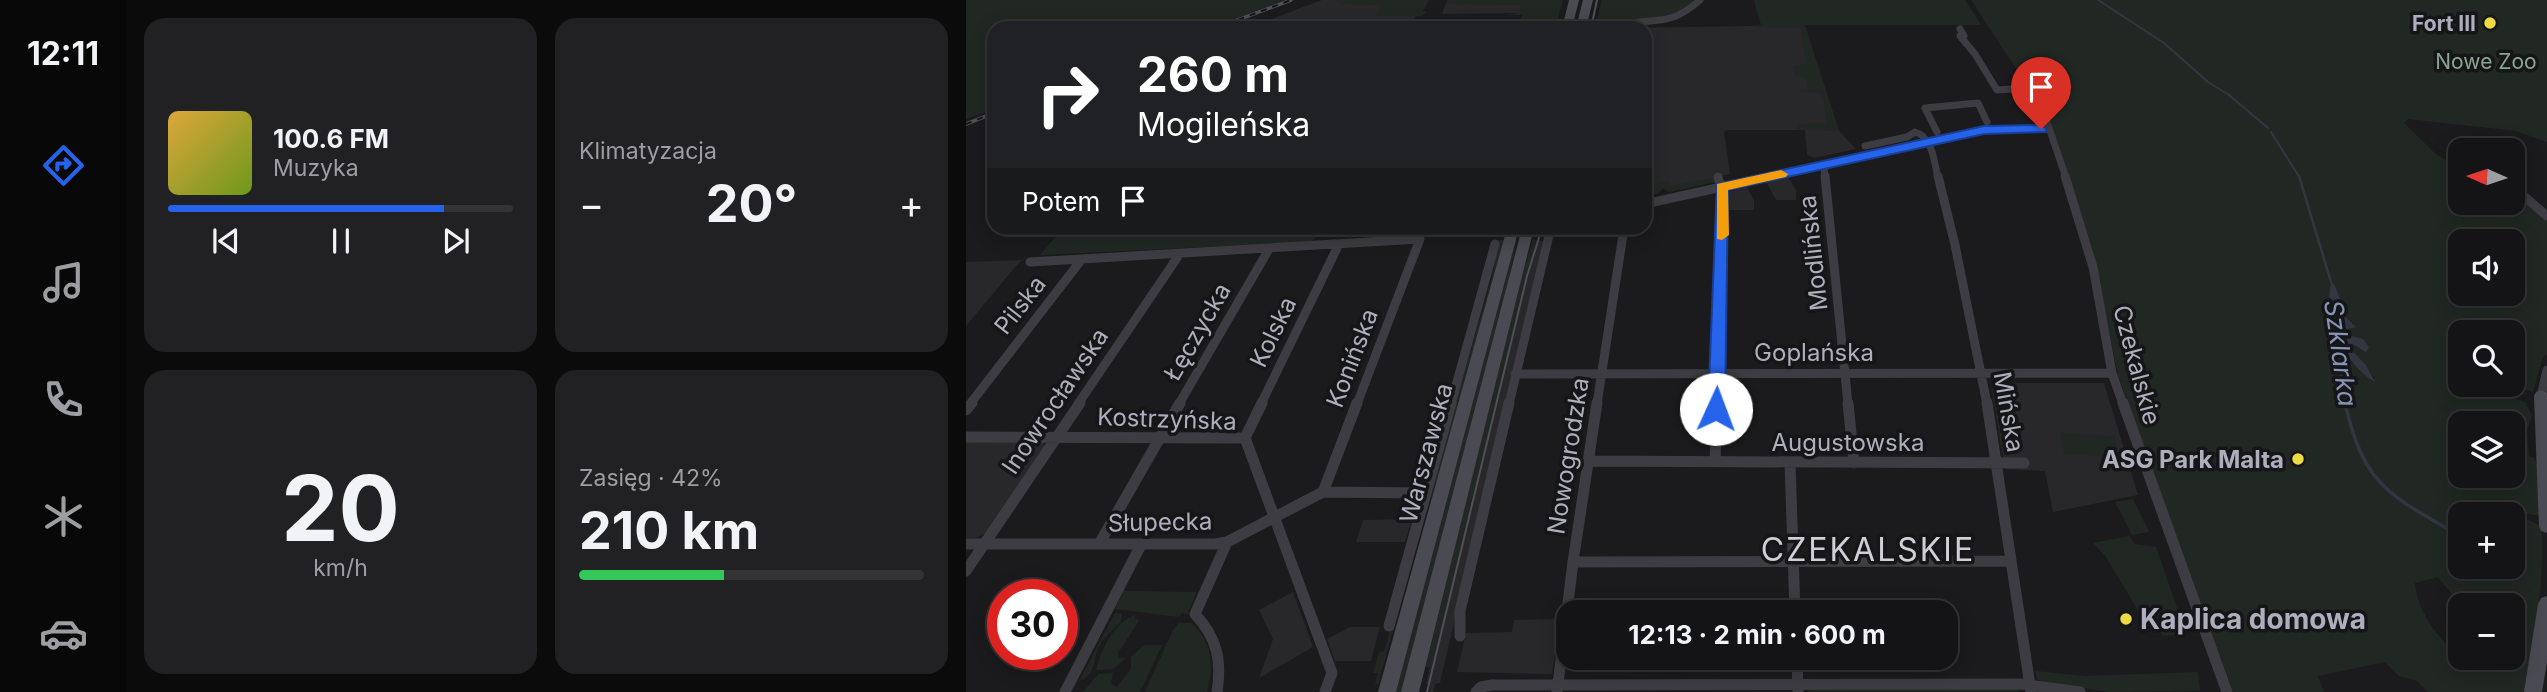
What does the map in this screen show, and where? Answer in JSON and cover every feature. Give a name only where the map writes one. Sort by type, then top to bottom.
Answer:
[{"type":"main road","points":[[1569,21],[1574,0]]},
{"type":"main road","points":[[1583,21],[1588,0]]},
{"type":"main road","name":"Warszawska","points":[[1387,692],[1524,235]]},
{"type":"main road","name":"Warszawska","points":[[1410,692],[1525,235]]},
{"type":"main road","points":[[2541,396],[2547,526]]},
{"type":"main road","points":[[2533,692],[2547,604]]},
{"type":"street","points":[[1652,21],[1676,20],[1700,0]]},
{"type":"street","name":"Czekalskie","points":[[1960,29],[1964,36],[1960,36],[1966,47],[1975,54],[1997,89],[2026,88],[2042,112],[2049,129],[2093,267],[2112,373],[2227,692]]},
{"type":"street","points":[[1937,132],[1925,108],[1978,103],[1987,122]]},
{"type":"street","points":[[1652,202],[1720,182],[1824,166],[1991,129],[2049,129]]},
{"type":"street","points":[[1865,146],[1907,137],[1915,132],[1923,134],[1929,142]]},
{"type":"street","name":"Mińska","points":[[1929,142],[1955,245],[1982,373],[2031,688]]},
{"type":"street","name":"Modlińska","points":[[1824,166],[1854,463]]},
{"type":"street","points":[[1715,462],[1720,182]]},
{"type":"street","points":[[2526,198],[2547,216]]},
{"type":"street","points":[[1461,636],[1458,625],[1460,611],[1549,235]]},
{"type":"street","name":"Nowogrodzka","points":[[1557,688],[1573,562],[1623,235]]},
{"type":"street","name":"Konińska","points":[[1323,492],[1420,239],[1339,244]]},
{"type":"street","points":[[1030,262],[1339,244]]},
{"type":"street","name":"Kolska","points":[[1245,438],[1339,244]]},
{"type":"street","name":"Warszawska","points":[[1389,626],[1495,244]]},
{"type":"street","name":"Łęczycka","points":[[1098,544],[1269,249]]},
{"type":"street","name":"Inowrocławska","points":[[966,571],[1179,255]]},
{"type":"street","name":"Pilska","points":[[966,410],[1082,259]]},
{"type":"street","points":[[2541,396],[2547,370]]},
{"type":"street","name":"Goplańska","points":[[1516,374],[2112,373]]},
{"type":"street","name":"Kostrzyńska","points":[[966,437],[1245,438],[1332,673],[1325,692]]},
{"type":"street","name":"Augustowska","points":[[1588,461],[2024,463]]},
{"type":"street","points":[[1790,462],[1795,600]]},
{"type":"street","name":"Słupecka","points":[[966,544],[1141,545],[1227,542],[1323,492],[1426,492]]},
{"type":"street","points":[[1217,692],[1221,669],[1218,648],[1209,628],[1195,614],[1227,542]]},
{"type":"street","points":[[1065,692],[1141,545]]},
{"type":"street","points":[[1573,562],[2011,561]]},
{"type":"street","points":[[1797,670],[1798,688]]},
{"type":"street","points":[[1476,692],[1487,685],[1557,688],[2031,688],[2080,692]]},
{"type":"shaded area","points":[[1322,0],[1424,0],[1414,21],[1266,21]]},
{"type":"shaded area","points":[[1447,0],[1526,4],[1523,13],[1442,14]]},
{"type":"shaded area","points":[[1804,25],[1839,131],[1856,149],[1815,158],[1807,155],[1805,130],[1728,130],[1724,131],[1730,174],[1668,188],[1667,184],[1652,191],[1652,28]]},
{"type":"shaded area","points":[[1788,177],[1796,190],[1796,200],[1776,200],[1766,182]]},
{"type":"shaded area","points":[[1747,187],[1754,201],[1754,210],[1727,210],[1728,192]]},
{"type":"shaded area","points":[[1536,240],[1543,241],[1440,683],[1435,684],[1433,692],[1429,692],[1430,684],[1426,684]]},
{"type":"shaded area","points":[[1022,260],[1016,266],[966,326],[966,262]]},
{"type":"shaded area","points":[[2331,282],[2335,285],[2346,317],[2356,327],[2344,330],[2344,334],[2363,339],[2369,347],[2366,352],[2352,344],[2349,344],[2349,348],[2366,365],[2375,382],[2354,364],[2338,339],[2330,311]]},
{"type":"shaded area","points":[[1997,383],[2104,383],[2138,495],[2053,512],[2045,471],[2005,469],[1992,389]]},
{"type":"shaded area","points":[[966,442],[1043,442],[1045,446],[986,533],[976,538],[966,538]]},
{"type":"shaded area","points":[[1412,519],[1405,542],[1356,542],[1363,520]]},
{"type":"shaded area","points":[[1293,592],[1313,647],[1259,678],[1273,639],[1259,610]]},
{"type":"shaded area","points":[[1556,619],[1552,674],[1457,672],[1466,633],[1512,632],[1514,620]]},
{"type":"shaded area","points":[[1350,627],[1380,627],[1371,661],[1335,661],[1327,639]]},
{"type":"green space","points":[[966,0],[1285,0],[1229,21],[987,21],[987,112],[966,119]]},
{"type":"green space","points":[[1335,0],[1429,0],[1423,11],[1427,12],[1422,16],[1377,16],[1382,5],[1340,4]]},
{"type":"green space","points":[[1448,0],[1563,0],[1557,21],[1520,21],[1522,15],[1506,15],[1519,13],[1521,5],[1446,4]]},
{"type":"green space","points":[[1602,0],[1694,0],[1670,15],[1624,21],[1597,21]]},
{"type":"green space","points":[[1754,0],[1965,0],[1981,25],[1805,25],[1839,131],[1797,130],[1797,124],[1827,123],[1820,93],[1797,91],[1808,89],[1807,78],[1794,75],[1794,66],[1806,64],[1801,28],[1753,27],[1761,25]]},
{"type":"green space","name":"Nowe Zoo","points":[[1971,0],[2547,0],[2547,142],[2516,131],[2408,119],[2404,123],[2436,154],[2448,162],[2448,215],[2525,215],[2525,201],[2547,219],[2547,354],[2543,357],[2533,392],[2525,389],[2525,320],[2448,320],[2448,397],[2510,397],[2525,402],[2532,415],[2527,432],[2529,456],[2534,458],[2539,469],[2541,516],[2525,513],[2525,502],[2448,502],[2448,579],[2525,579],[2525,519],[2536,523],[2541,529],[2542,562],[2538,609],[2527,692],[2428,692],[2417,681],[2399,676],[2385,662],[2318,676],[2324,692],[2233,692],[2118,375],[2091,245],[2049,119]],"holes":[[[2331,282],[2335,285],[2346,317],[2354,323],[2342,332],[2348,337],[2354,337],[2361,350],[2352,344],[2349,344],[2349,348],[2375,378],[2372,381],[2348,357],[2338,341],[2329,300]]]},
{"type":"green space","points":[[1712,178],[1715,178],[1716,182],[1669,192],[1663,188],[1658,194],[1652,195],[1652,184],[1668,181],[1671,186]]},
{"type":"green space","points":[[1057,235],[1320,235],[1310,242],[1040,255]]},
{"type":"green space","points":[[1533,239],[1536,240],[1431,667],[1424,667],[1509,319]]},
{"type":"green space","points":[[1498,240],[1504,240],[1451,436],[1424,520],[1378,684],[1375,684],[1378,673],[1373,673],[1379,652],[1384,651],[1492,277]]},
{"type":"green space","points":[[1514,240],[1517,240],[1501,314],[1404,692],[1393,692]]},
{"type":"green space","points":[[2060,433],[2114,436],[2120,457],[2064,454]]},
{"type":"green space","points":[[2133,499],[2149,532],[2132,535],[2115,502]]},
{"type":"green space","points":[[2129,536],[2135,544],[2156,547],[2186,634],[2163,636],[2151,621],[2145,622],[2106,557],[2093,543]]},
{"type":"green space","points":[[1124,591],[1197,592],[1187,614],[1182,613],[1179,617],[1115,609]]},
{"type":"green space","points":[[1115,613],[1122,614],[1121,622],[1101,643],[1092,670],[1079,681]]},
{"type":"green space","points":[[1136,615],[1134,618],[1139,620],[1118,653],[1119,658],[1126,658],[1113,669],[1096,670],[1105,645],[1115,630]]},
{"type":"green space","points":[[1179,623],[1192,623],[1208,647],[1211,673],[1207,692],[1145,692],[1173,630]]},
{"type":"green space","points":[[1144,645],[1162,645],[1140,692],[1083,692],[1098,674],[1113,673],[1111,684],[1117,687],[1131,669],[1131,657]]},
{"type":"green space","points":[[2036,671],[2085,676],[2198,672],[2200,691],[2109,692],[2042,682],[2037,679]]},
{"type":"green space","points":[[1811,689],[2017,689],[2020,692],[1807,692]]},
{"type":"waterway","name":"Szklarka","points":[[2098,0],[2164,43],[2208,82],[2229,95],[2268,128]]},
{"type":"waterway","name":"Szklarka","points":[[2271,132],[2299,177]]},
{"type":"waterway","name":"Szklarka","points":[[2299,177],[2331,282]]},
{"type":"waterway","name":"Szklarka","points":[[2333,319],[2345,404]]},
{"type":"waterway","name":"Szklarka","points":[[2345,403],[2361,453],[2383,486],[2415,510],[2448,529]]},
{"type":"tram line","points":[[1592,21],[1597,0]]},
{"type":"tram line","points":[[1427,692],[1527,276],[1540,235]]},
{"type":"railway","points":[[1235,21],[1291,0]]},
{"type":"railway","points":[[966,124],[987,116]]},
{"type":"slow traffic","points":[[1722,235],[1722,187],[1781,174]]},
{"type":"place","name":"Fort III","points":[[2490,23]]},
{"type":"place","name":"ASG Park Malta","points":[[2298,459]]},
{"type":"place","name":"Kaplica domowa","points":[[2126,619]]},
{"type":"district","name":"CZEKALSKIE","points":[[1868,549]]},
{"type":"route","points":[[1716,409],[1722,187],[1984,130],[2041,129]]}]
